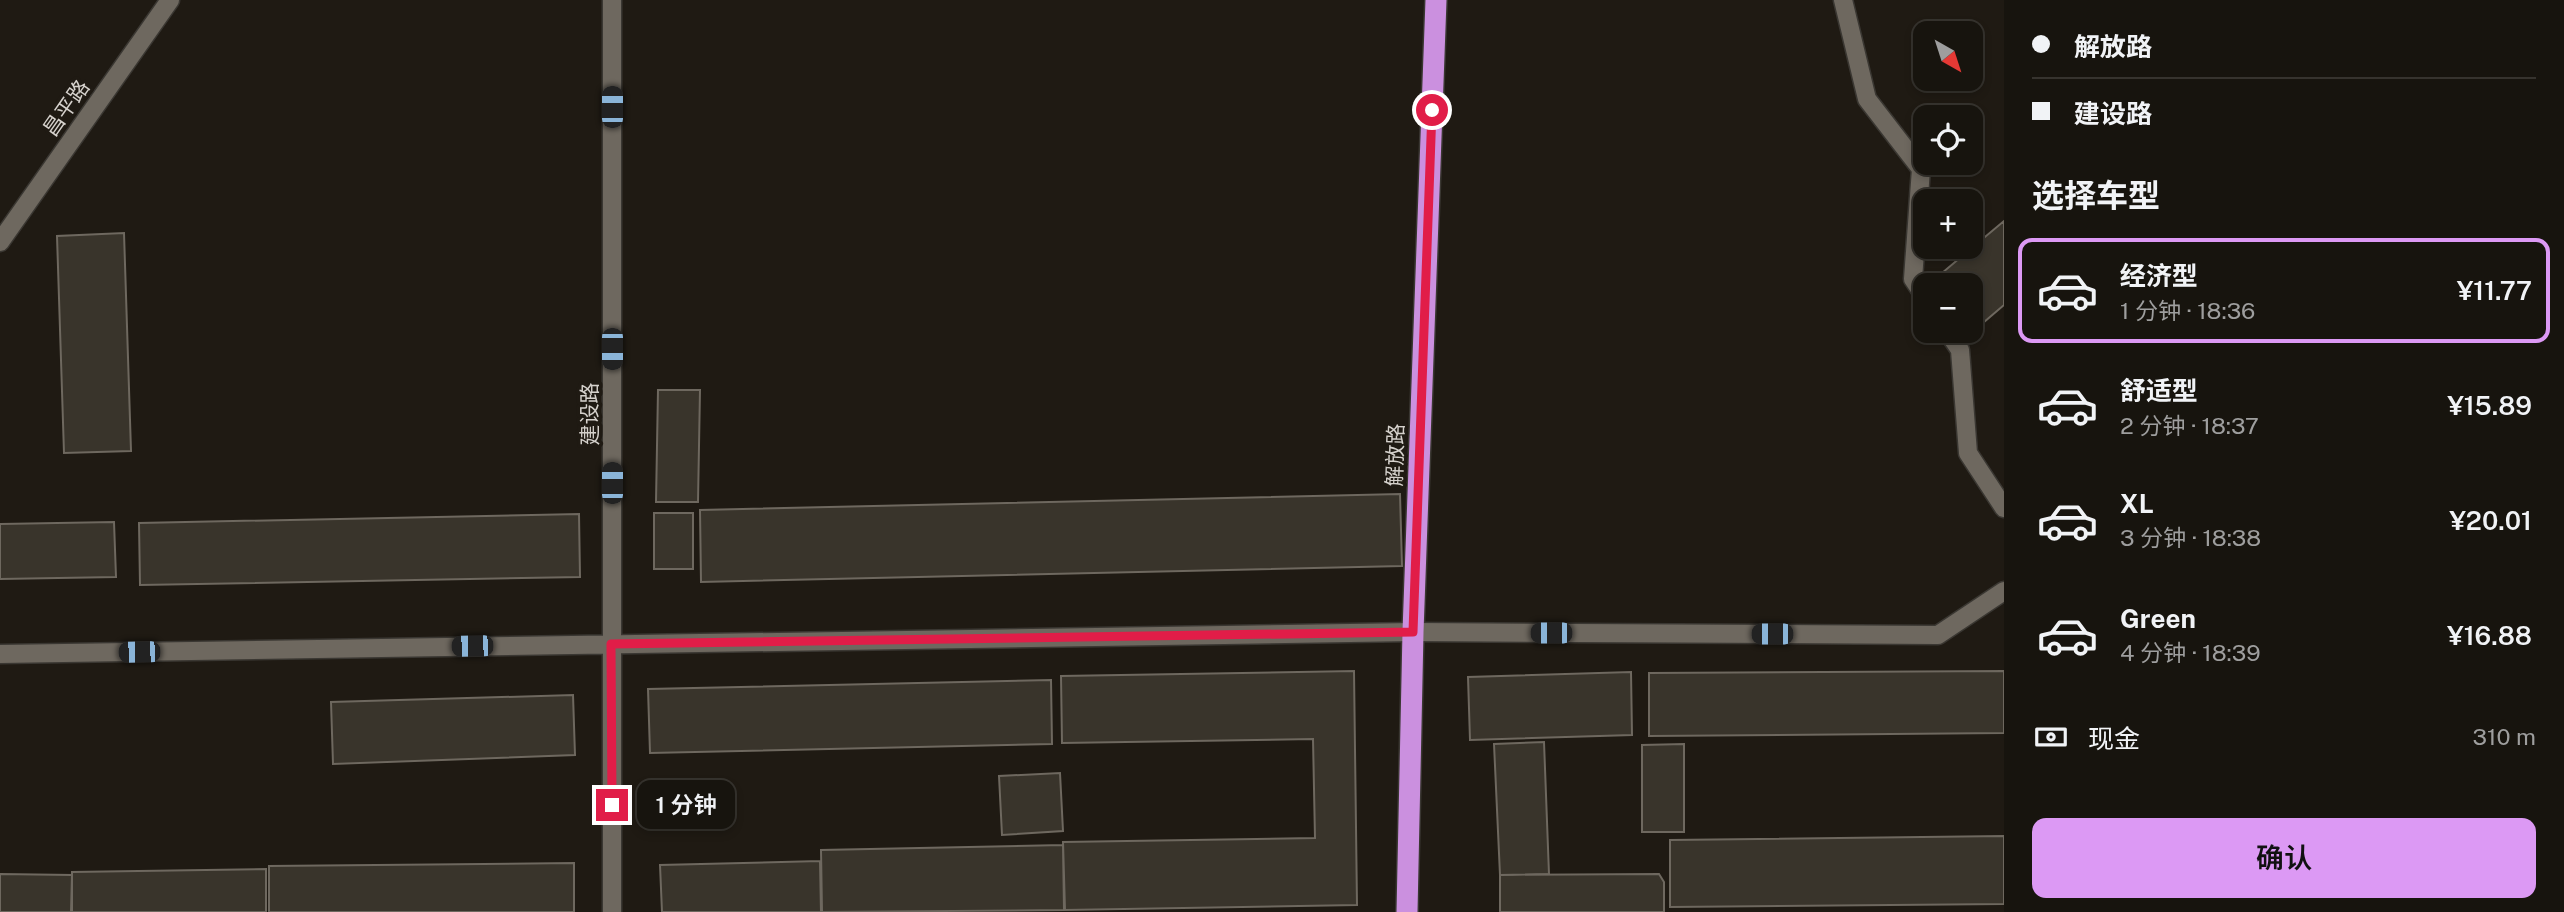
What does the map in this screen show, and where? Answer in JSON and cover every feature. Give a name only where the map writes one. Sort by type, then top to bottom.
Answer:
[{"type":"highway","name":"解放路","points":[[1407,912],[1413,632],[1436,0]]},
{"type":"street","name":"昌平路","points":[[0,242],[170,0]]},
{"type":"street","name":"建设路","points":[[612,0],[612,912]]},
{"type":"street","points":[[1843,0],[1867,99],[1920,169],[1913,273]]},
{"type":"street","points":[[1955,343],[1960,350],[1968,453],[2004,508]]},
{"type":"street","points":[[0,654],[1413,632],[1938,635],[2004,591]]},
{"type":"building","points":[[2004,221],[2004,305],[1983,323],[1983,273],[1942,273],[1959,259],[1983,259],[1983,239]]},
{"type":"building","points":[[124,233],[131,451],[64,453],[57,236]]},
{"type":"building","points":[[658,390],[700,390],[698,502],[656,502]]},
{"type":"building","points":[[1400,494],[1402,566],[701,582],[700,510]]},
{"type":"building","points":[[654,513],[693,513],[693,569],[654,569]]},
{"type":"building","points":[[579,514],[580,577],[140,585],[139,523]]},
{"type":"building","points":[[114,522],[116,577],[0,579],[0,524]]},
{"type":"building","points":[[1354,671],[1357,905],[1065,910],[1063,842],[1315,838],[1313,739],[1062,743],[1061,676]]},
{"type":"building","points":[[2004,671],[2004,733],[1649,736],[1649,673]]},
{"type":"building","points":[[1631,672],[1632,735],[1470,740],[1468,677]]},
{"type":"building","points":[[1051,680],[1052,744],[650,753],[648,689]]},
{"type":"building","points":[[573,695],[575,755],[333,764],[331,702]]},
{"type":"building","points":[[1544,742],[1549,874],[1500,875],[1494,744]]},
{"type":"building","points":[[1684,744],[1684,832],[1642,832],[1642,745]]},
{"type":"building","points":[[1060,773],[1063,831],[1002,835],[999,776]]},
{"type":"building","points":[[2004,836],[2004,904],[1670,907],[1670,840]]},
{"type":"building","points":[[1063,845],[1064,910],[822,912],[821,850]]},
{"type":"building","points":[[820,861],[821,912],[662,912],[660,865]]},
{"type":"building","points":[[574,863],[574,912],[269,912],[269,866]]},
{"type":"building","points":[[266,869],[266,912],[72,912],[72,872]]},
{"type":"building","points":[[0,874],[72,875],[71,912],[0,912]]},
{"type":"building","points":[[1659,874],[1664,882],[1664,912],[1500,912],[1500,875]]},
{"type":"route","points":[[612,805],[611,644],[1413,632],[1432,110]]}]
